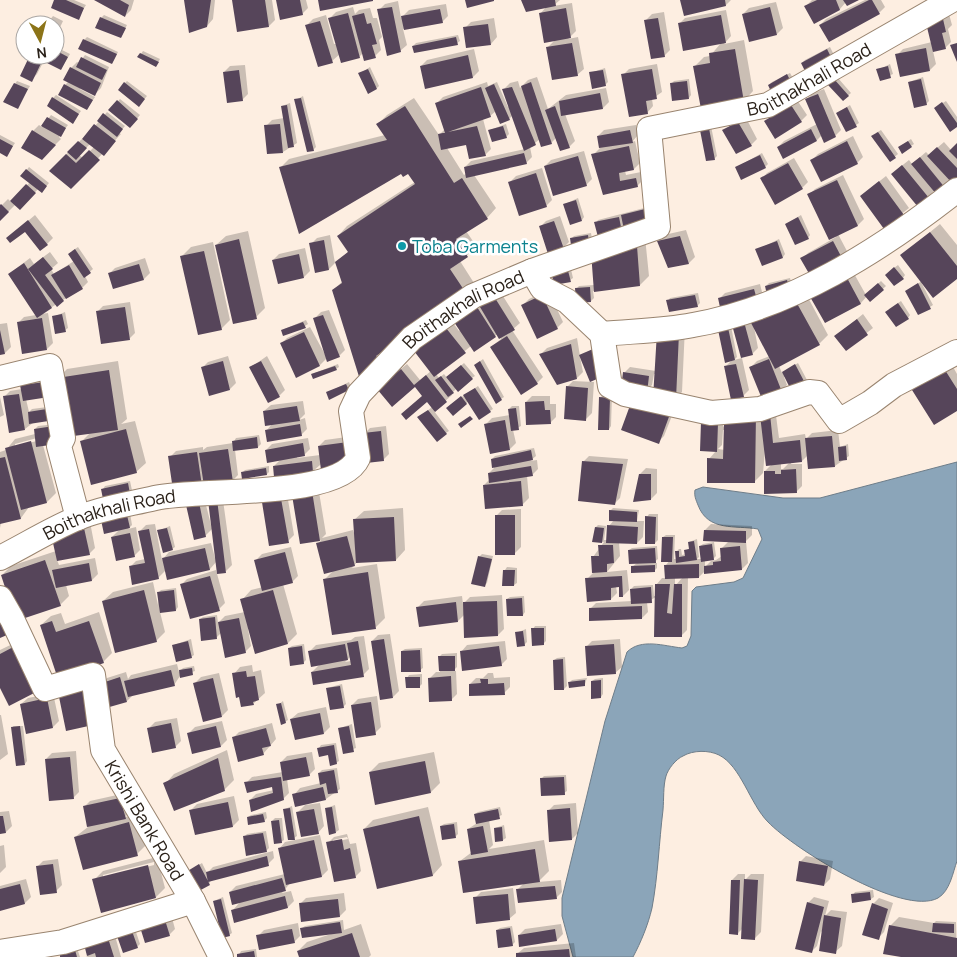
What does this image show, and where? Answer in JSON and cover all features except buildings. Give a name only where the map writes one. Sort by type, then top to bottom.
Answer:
[{"type":"street","name":"Boithakhali Road","points":[[0,558],[78,518],[158,497],[296,487],[337,477],[355,465],[358,458],[351,412],[359,394],[412,338],[473,296],[532,271],[658,228],[649,129],[768,105],[952,0]]},
{"type":"street","points":[[602,334],[693,326],[751,311],[807,287],[867,254],[957,190]]},
{"type":"street","points":[[532,271],[542,288],[567,301],[602,334],[610,386],[625,394],[711,413],[760,409],[809,392],[818,393],[839,420],[870,403],[894,385],[957,352]]},
{"type":"street","points":[[0,378],[50,366],[63,438],[59,446],[78,518]]},
{"type":"street","name":"Krishi Bank Road","points":[[0,598],[45,689],[93,675],[103,750],[193,901],[221,957]]},
{"type":"street","points":[[0,952],[62,942],[193,901]]},
{"type":"water","points":[[957,462],[957,861],[950,881],[942,895],[938,898],[922,901],[900,898],[876,889],[824,863],[781,834],[768,822],[727,760],[715,753],[696,752],[680,757],[670,767],[666,776],[652,908],[644,933],[633,957],[573,957],[562,916],[562,898],[605,721],[627,652],[639,645],[646,644],[682,648],[687,646],[691,636],[692,591],[696,587],[734,582],[743,578],[762,539],[758,529],[723,526],[708,520],[698,505],[695,490],[703,487],[783,498],[820,498]]},
{"type":"place","name":"Toba Garments","points":[[402,246]]}]
